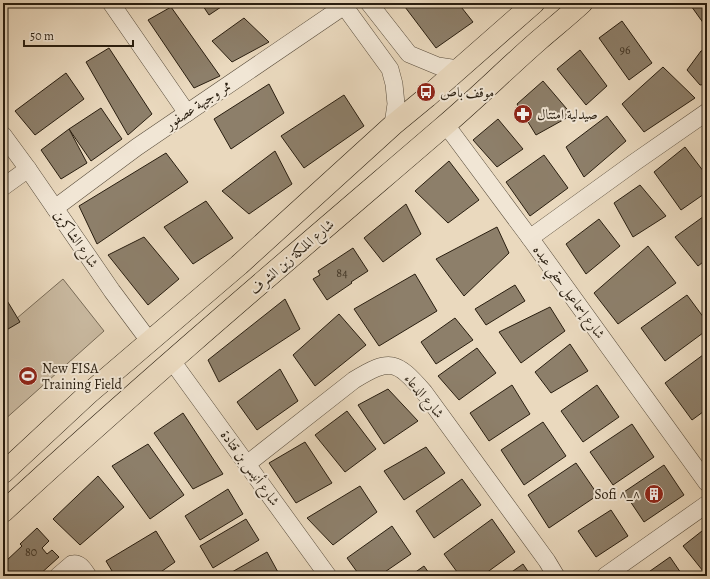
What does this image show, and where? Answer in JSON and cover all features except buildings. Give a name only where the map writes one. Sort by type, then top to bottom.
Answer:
[{"type":"main road","name":"شارع الملكة زين الشرف","points":[[3,473],[88,394],[239,265],[393,125],[534,3]]},
{"type":"main road","name":"شارع الملكة زين الشرف","points":[[3,512],[95,428],[446,125],[582,3]]},
{"type":"street","points":[[111,3],[187,113]]},
{"type":"street","points":[[369,3],[409,54],[438,66],[458,70]]},
{"type":"street","points":[[343,4],[390,69],[394,84],[396,104],[393,125]]},
{"type":"street","name":"ممر وجيهة عصفور","points":[[55,208],[137,147],[343,4]]},
{"type":"street","points":[[390,69],[401,65],[409,54]]},
{"type":"street","name":"شارع إسماعيل حقي عبده","points":[[704,119],[629,166],[530,238],[707,482]]},
{"type":"street","points":[[446,125],[530,238]]},
{"type":"street","name":"شارع الشاكرين","points":[[3,135],[112,291],[150,342]]},
{"type":"street","points":[[3,187],[28,169]]},
{"type":"street","name":"شارع أنيس بن قتادة","points":[[172,361],[328,576]]},
{"type":"street","name":"شارع الدعاء","points":[[247,464],[354,380],[372,369],[386,365],[399,367],[411,377],[428,397],[539,549],[556,576]]},
{"type":"street","points":[[605,576],[707,504]]},
{"type":"street","points":[[58,576],[75,563],[82,567],[88,576]]},
{"type":"shaded area","name":"New FISA Training Field","points":[[63,279],[104,331],[3,421],[3,330]]},
{"type":"place","name":"موقف باص","points":[[426,92]]},
{"type":"place","name":"صيدلية امتتال","points":[[523,114]]},
{"type":"place","name":"New FISA Training Field","points":[[28,376]]},
{"type":"place","name":"Sofi ^_^","points":[[654,494]]}]
